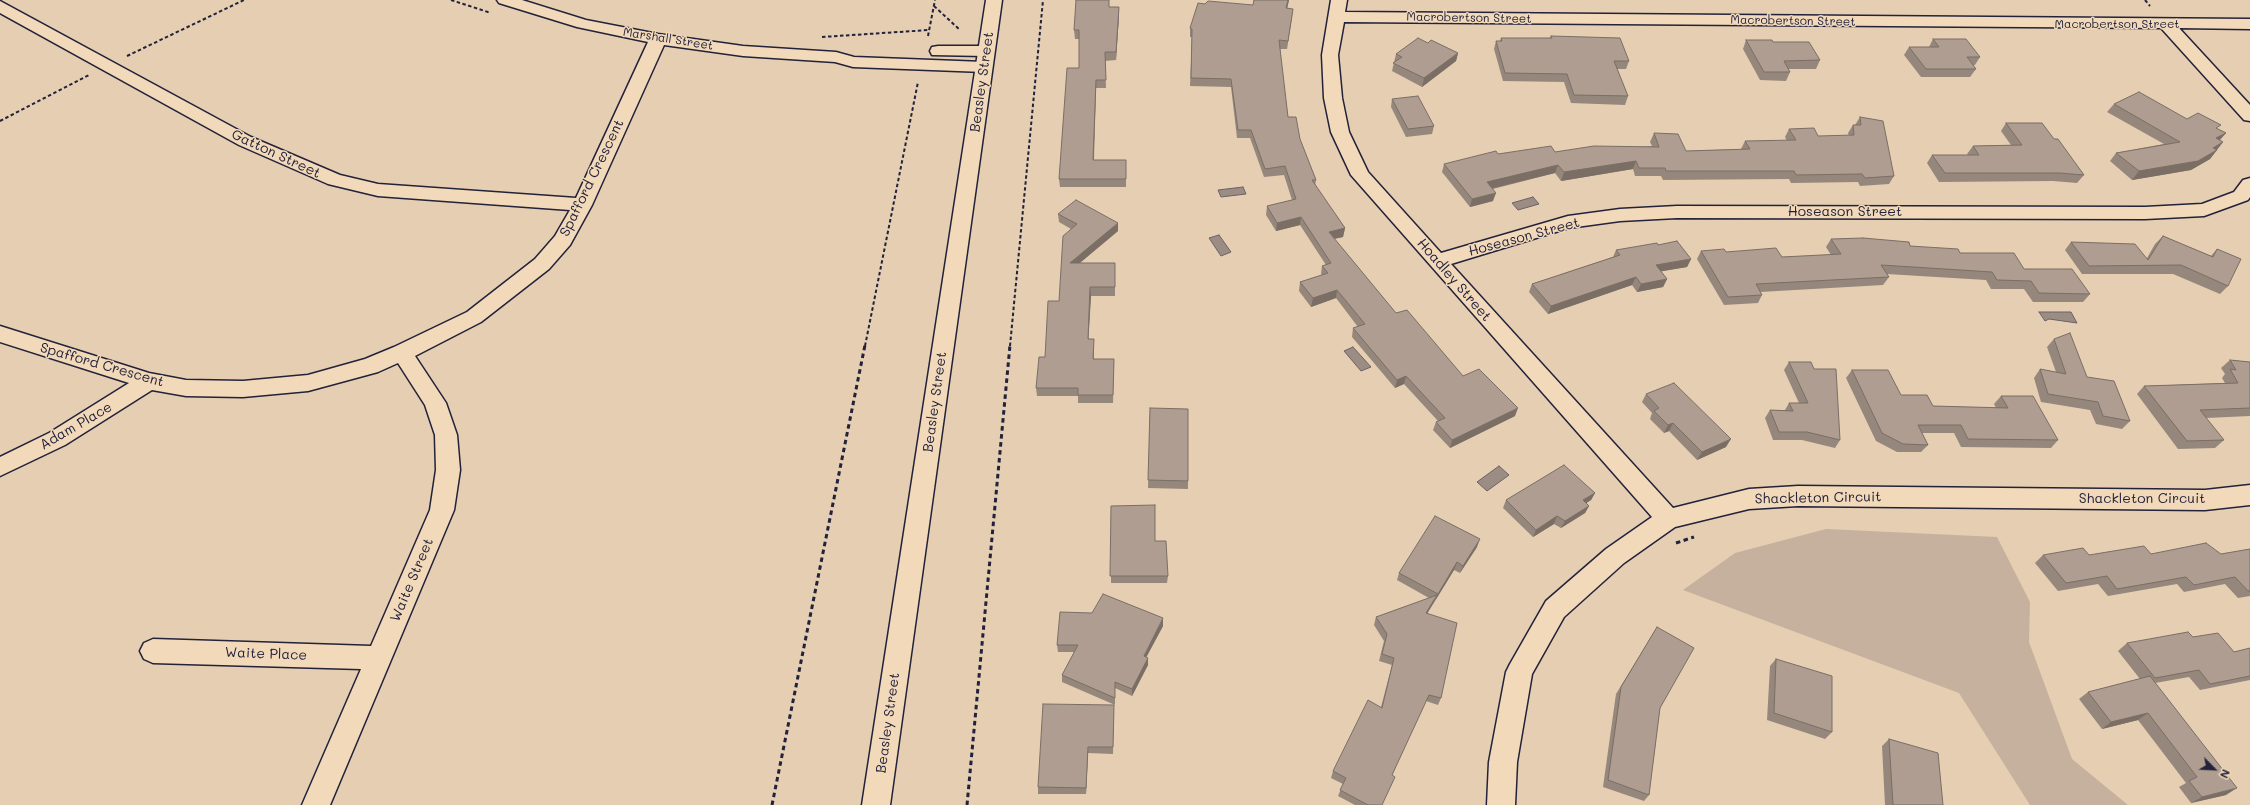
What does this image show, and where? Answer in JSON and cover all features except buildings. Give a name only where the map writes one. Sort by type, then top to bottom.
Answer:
[{"type":"street","name":"Marshall Street","points":[[505,0],[583,24],[658,39],[743,51],[836,57],[853,62],[923,58],[985,59]]},
{"type":"street","name":"Beasley Street","points":[[876,805],[994,0]]},
{"type":"street","name":"Gatton Street","points":[[0,6],[245,142],[335,180],[378,190],[582,205]]},
{"type":"street","name":"Macrobertson Street","points":[[1337,8],[2166,24],[2250,24]]},
{"type":"street","name":"Hoadley Street","points":[[1337,8],[1330,55],[1333,98],[1340,132],[1360,175],[1668,519]]},
{"type":"street","points":[[2166,24],[2250,116]]},
{"type":"street","name":"Spafford Crescent","points":[[0,334],[149,381],[186,388],[243,389],[308,382],[370,366],[402,353],[474,317],[513,289],[542,264],[563,240],[582,205],[658,39]]},
{"type":"street","name":"Hoseason Street","points":[[1438,261],[1568,222],[1620,215],[1677,212],[2145,213],[2204,210],[2241,196],[2250,184]]},
{"type":"street","name":"Waite Street","points":[[316,805],[442,510],[448,470],[446,435],[435,403],[402,353]]},
{"type":"street","name":"Adam Place","points":[[0,467],[56,439],[149,381]]},
{"type":"street","name":"Shackleton Circuit","points":[[1501,805],[1503,762],[1520,672],[1554,609],[1615,556],[1668,519],[1748,499],[1798,496],[2205,500],[2250,495]]},
{"type":"street","name":"Waite Place","points":[[153,651],[379,658]]},
{"type":"path","points":[[451,0],[496,14]]},
{"type":"path","points":[[772,805],[935,0]]},
{"type":"path","points":[[967,805],[1043,0]]},
{"type":"path","points":[[934,5],[960,30]]},
{"type":"path","points":[[821,37],[929,30]]},
{"type":"path","points":[[1669,546],[1698,536]]},
{"type":"shaded area","points":[[1243,187],[1246,194],[1221,197],[1218,190]]},
{"type":"shaded area","points":[[1533,197],[1539,204],[1518,210],[1512,203]]},
{"type":"shaded area","points":[[1219,235],[1231,252],[1221,256],[1209,238]]},
{"type":"shaded area","points":[[2039,312],[2071,312],[2077,323],[2049,319],[2045,321]]},
{"type":"shaded area","points":[[1353,347],[1371,367],[1361,371],[1344,351]]},
{"type":"shaded area","points":[[1499,466],[1509,475],[1487,491],[1477,482]]},
{"type":"shaded area","points":[[1826,529],[1997,537],[2030,602],[2029,642],[2072,759],[2128,805],[2030,805],[1959,693],[1683,590],[1735,553]]}]
